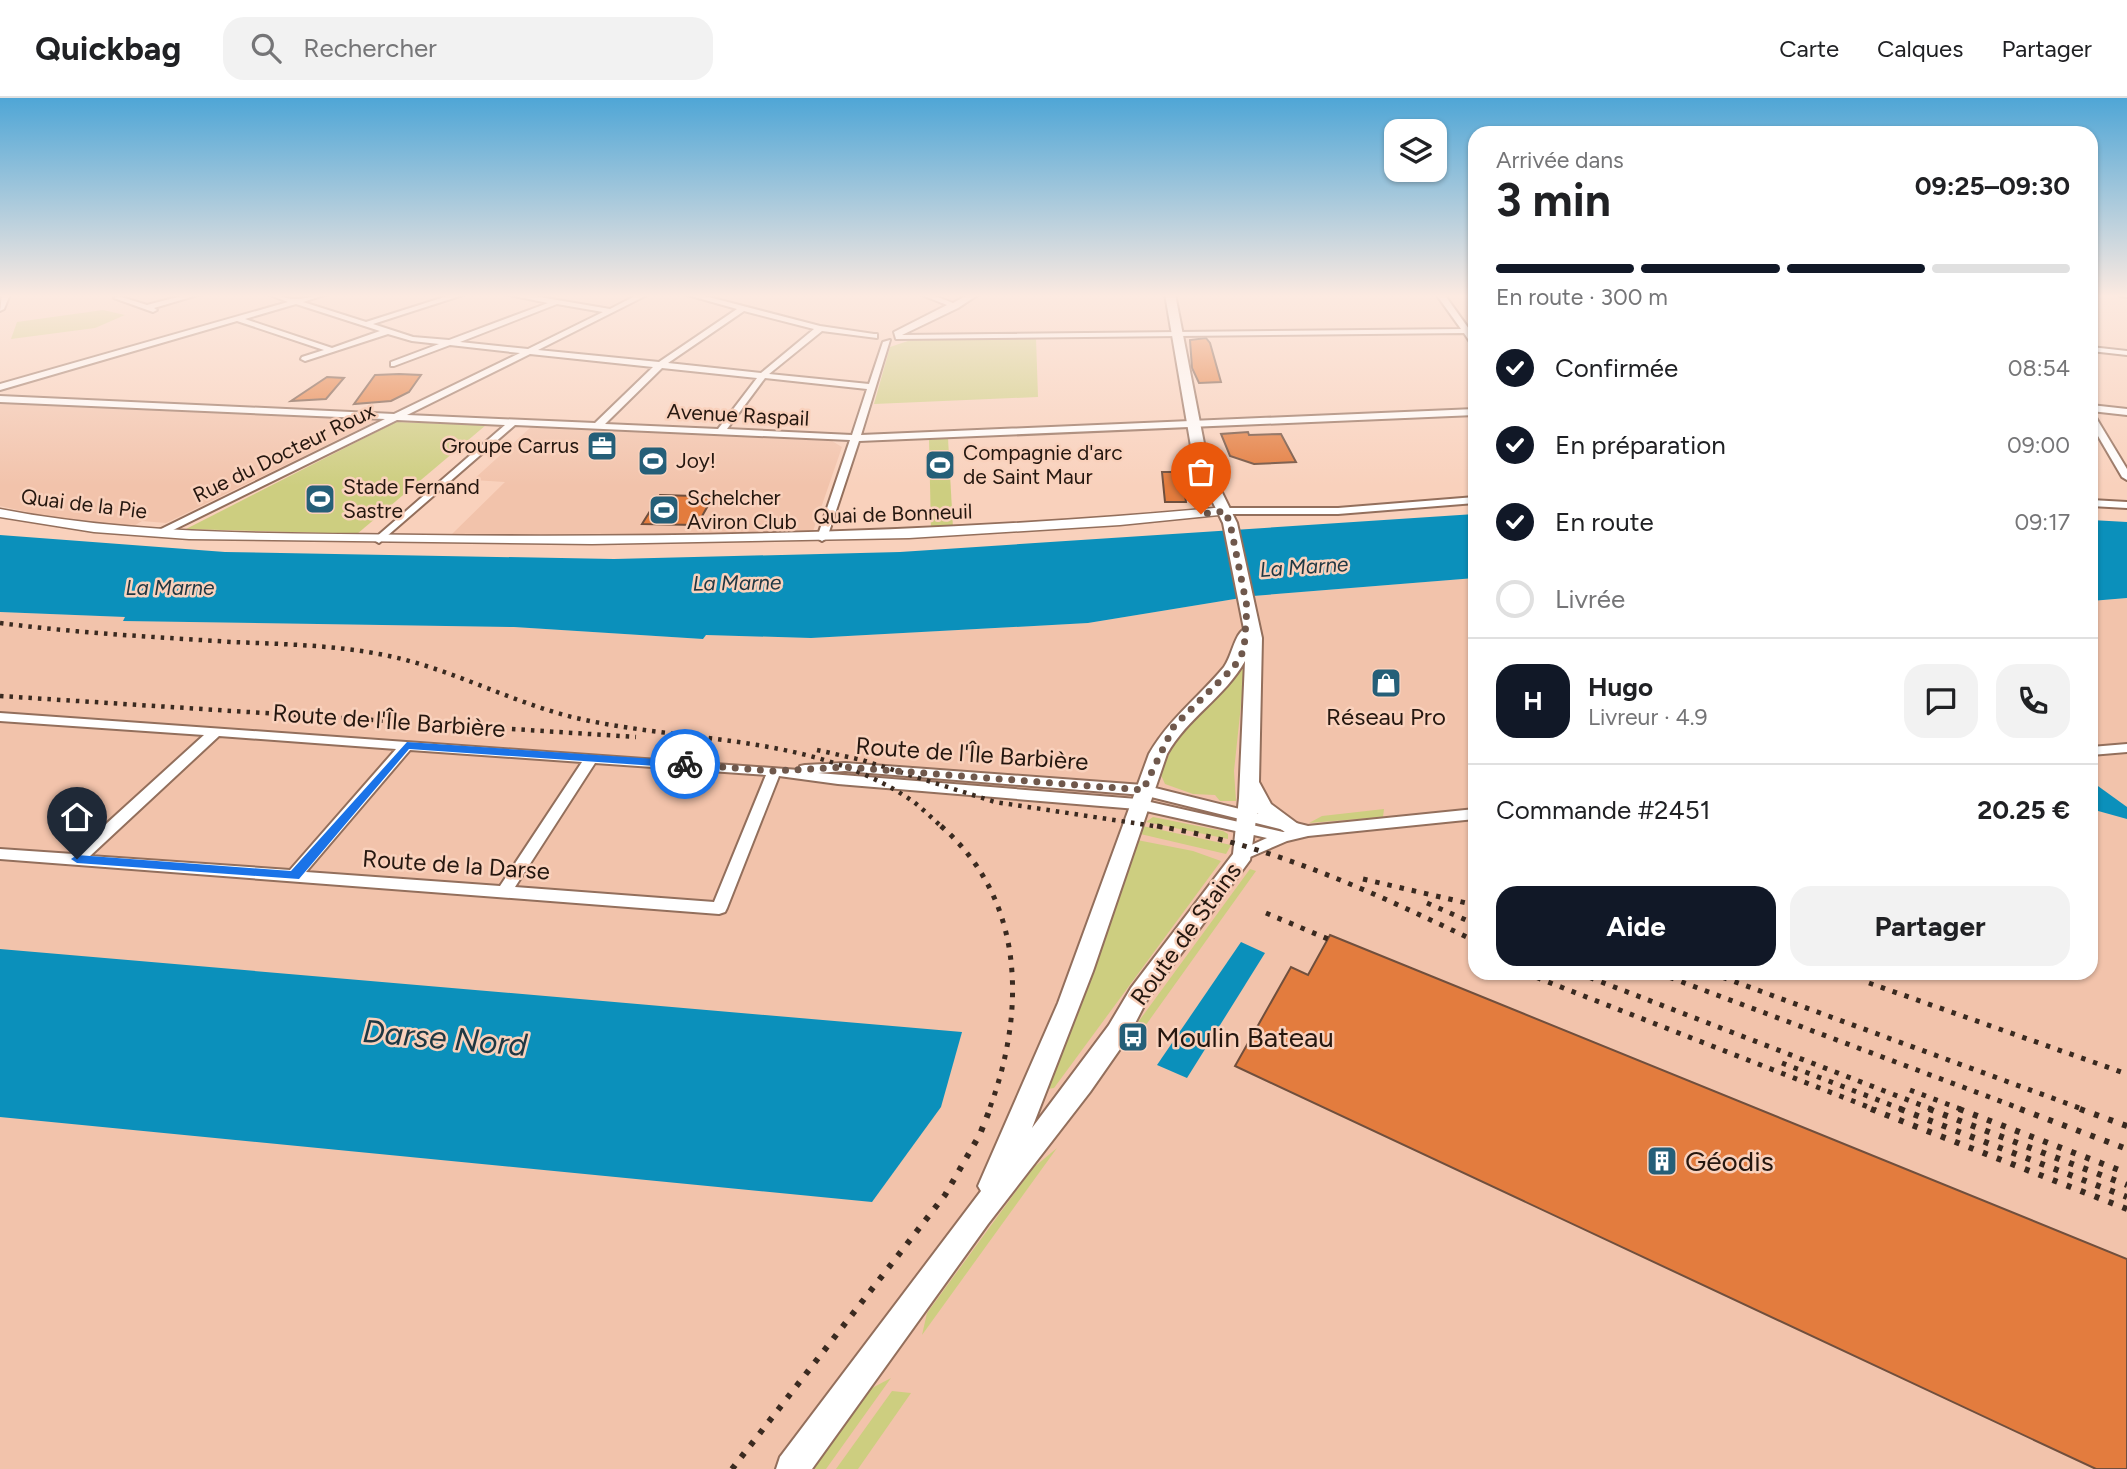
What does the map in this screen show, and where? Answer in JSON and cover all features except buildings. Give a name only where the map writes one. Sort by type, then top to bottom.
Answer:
[{"type":"main road","points":[[1182,358],[1201,464],[1226,513],[1247,607]]},
{"type":"main road","name":"Route de Stains","points":[[792,1469],[978,1215],[1081,1085],[1118,1032],[1139,994],[1243,855],[1247,823],[1254,638],[1247,607]]},
{"type":"main road","name":"Route de Stains","points":[[978,1215],[1041,1079],[1093,940],[1140,797],[1174,726],[1239,660],[1246,641],[1247,607]]},
{"type":"main road","points":[[1249,782],[1264,808],[1294,832]]},
{"type":"street","points":[[0,387],[102,358]]},
{"type":"street","points":[[394,364],[410,358]]},
{"type":"street","name":"Rue du Docteur Roux","points":[[163,532],[516,358]]},
{"type":"street","points":[[595,358],[872,387]]},
{"type":"street","points":[[598,426],[671,358]]},
{"type":"street","points":[[720,432],[764,376],[785,358]]},
{"type":"street","points":[[822,538],[882,358]]},
{"type":"street","name":"Avenue Raspail","points":[[0,399],[855,438],[1468,412]]},
{"type":"street","points":[[2098,409],[2127,412]]},
{"type":"street","points":[[380,539],[513,422]]},
{"type":"street","points":[[2098,428],[2127,477]]},
{"type":"street","name":"Quai de Bonneuil","points":[[163,532],[270,538],[822,538],[1036,530],[1226,513],[1311,512],[1468,501]]},
{"type":"street","points":[[2098,503],[2127,505]]},
{"type":"street","name":"Quai de la Pie","points":[[0,513],[66,526],[163,532]]},
{"type":"street","name":"Route de l'Île Barbière","points":[[0,717],[774,771],[838,780],[1140,797],[1294,832]]},
{"type":"street","points":[[77,859],[216,732]]},
{"type":"street","points":[[294,876],[407,745]]},
{"type":"street","points":[[2098,750],[2127,748]]},
{"type":"street","points":[[504,892],[591,758]]},
{"type":"street","name":"Route de la Darse","points":[[0,854],[719,908],[774,771]]},
{"type":"street","points":[[1243,855],[1294,832],[1468,815]]},
{"type":"shaded area","points":[[0,403],[378,420],[166,523],[142,521],[132,527],[81,524],[0,506]]},
{"type":"shaded area","points":[[531,427],[832,441],[842,447],[812,534],[451,535],[505,482],[473,480]]},
{"type":"shaded area","points":[[1468,579],[1468,980],[2098,980],[2098,600],[2127,598],[2127,1469],[0,1469],[0,612],[126,617],[124,621],[514,627],[703,639],[706,635],[811,638],[1088,623],[1253,596]]},
{"type":"green space","points":[[887,358],[1037,358],[1038,397],[874,404]]},
{"type":"green space","name":"Stade Fernand Sastre","points":[[396,422],[486,425],[357,534],[186,529]]},
{"type":"green space","name":"Compagnie d'arc de Saint Maur","points":[[948,438],[953,528],[931,529],[929,439]]},
{"type":"green space","points":[[1245,667],[1234,771],[1236,801],[1220,801],[1215,795],[1193,794],[1165,784],[1160,773],[1183,726]]},
{"type":"green space","points":[[1384,809],[1383,817],[1309,823],[1322,816]]},
{"type":"green space","points":[[1153,817],[1223,831],[1228,834],[1228,839],[1146,822]]},
{"type":"green space","points":[[1138,825],[1231,845],[1226,854],[1136,833]]},
{"type":"green space","points":[[1132,839],[1193,851],[1221,861],[1054,1088],[1047,1089]]},
{"type":"green space","points":[[1250,869],[1256,871],[1143,1029],[1136,1025]]},
{"type":"green space","points":[[1057,1148],[922,1335],[927,1313],[1033,1168]]},
{"type":"green space","points":[[891,1378],[826,1469],[813,1469],[872,1388]]},
{"type":"green space","points":[[892,1391],[911,1393],[858,1469],[836,1469]]},
{"type":"water","name":"La Marne","points":[[1468,514],[1468,579],[1253,596],[1088,623],[811,638],[706,635],[703,639],[514,627],[123,621],[125,617],[0,612],[0,535],[225,552],[614,559],[900,552]]},
{"type":"water","points":[[2098,520],[2127,522],[2127,598],[2098,600]]},
{"type":"water","points":[[2098,786],[2127,807],[2127,819],[2098,811]]},
{"type":"water","points":[[1241,942],[1265,953],[1187,1078],[1157,1065]]},
{"type":"water","name":"Darse Nord","points":[[0,949],[962,1032],[941,1107],[872,1202],[0,1117]]},
{"type":"railway","points":[[0,623],[116,634],[324,647],[379,654],[432,668],[533,705],[585,720],[753,744],[835,763],[874,779],[911,800],[942,828]]},
{"type":"railway","points":[[0,696],[636,737]]},
{"type":"railway","points":[[817,750],[862,760],[995,802],[1167,828]]},
{"type":"railway","points":[[1157,826],[1199,834],[1280,857],[1359,888],[1468,938]]},
{"type":"railway","points":[[942,828],[969,855],[990,888],[1003,923],[1011,959],[1009,1035],[989,1110]]},
{"type":"railway","points":[[1363,879],[1468,903]]},
{"type":"railway","points":[[1427,903],[1468,921]]},
{"type":"railway","points":[[1266,913],[1328,939]]},
{"type":"railway","points":[[1543,980],[1876,1110]]},
{"type":"railway","points":[[1596,980],[1934,1110]]},
{"type":"railway","points":[[1677,980],[2024,1110]]},
{"type":"railway","points":[[1730,980],[2085,1110]]},
{"type":"railway","points":[[1869,983],[2127,1074]]},
{"type":"railway","points":[[1782,1063],[1904,1110]]},
{"type":"railway","points":[[1910,1090],[1963,1110]]},
{"type":"railway","points":[[732,1469],[945,1195],[980,1134],[990,1109]]},
{"type":"railway","points":[[1871,1109],[2127,1209]]},
{"type":"railway","points":[[1900,1109],[2127,1197]]},
{"type":"railway","points":[[1929,1109],[2127,1185]]},
{"type":"railway","points":[[1959,1109],[2127,1173]]},
{"type":"railway","points":[[2020,1109],[2127,1149]]},
{"type":"railway","points":[[2080,1109],[2127,1126]]},
{"type":"way so far","points":[[685,764],[774,771],[845,767],[1143,790],[1168,733],[1187,711],[1234,667],[1246,641],[1247,607],[1230,523],[1225,511],[1201,514]]},
{"type":"place","name":"Groupe Carrus","points":[[602,446]]},
{"type":"place","name":"Joy!","points":[[653,461]]},
{"type":"place","name":"Compagnie d'arc de Saint Maur","points":[[940,465]]},
{"type":"place","name":"Stade Fernand Sastre","points":[[320,499]]},
{"type":"place","name":"Schelcher Aviron Club","points":[[664,510]]},
{"type":"place","name":"Réseau Pro","points":[[1386,683]]},
{"type":"place","name":"Moulin Bateau","points":[[1133,1037]]},
{"type":"place","name":"Géodis","points":[[1662,1161]]},
{"type":"route","points":[[77,859],[294,876],[407,745],[685,764]]}]
